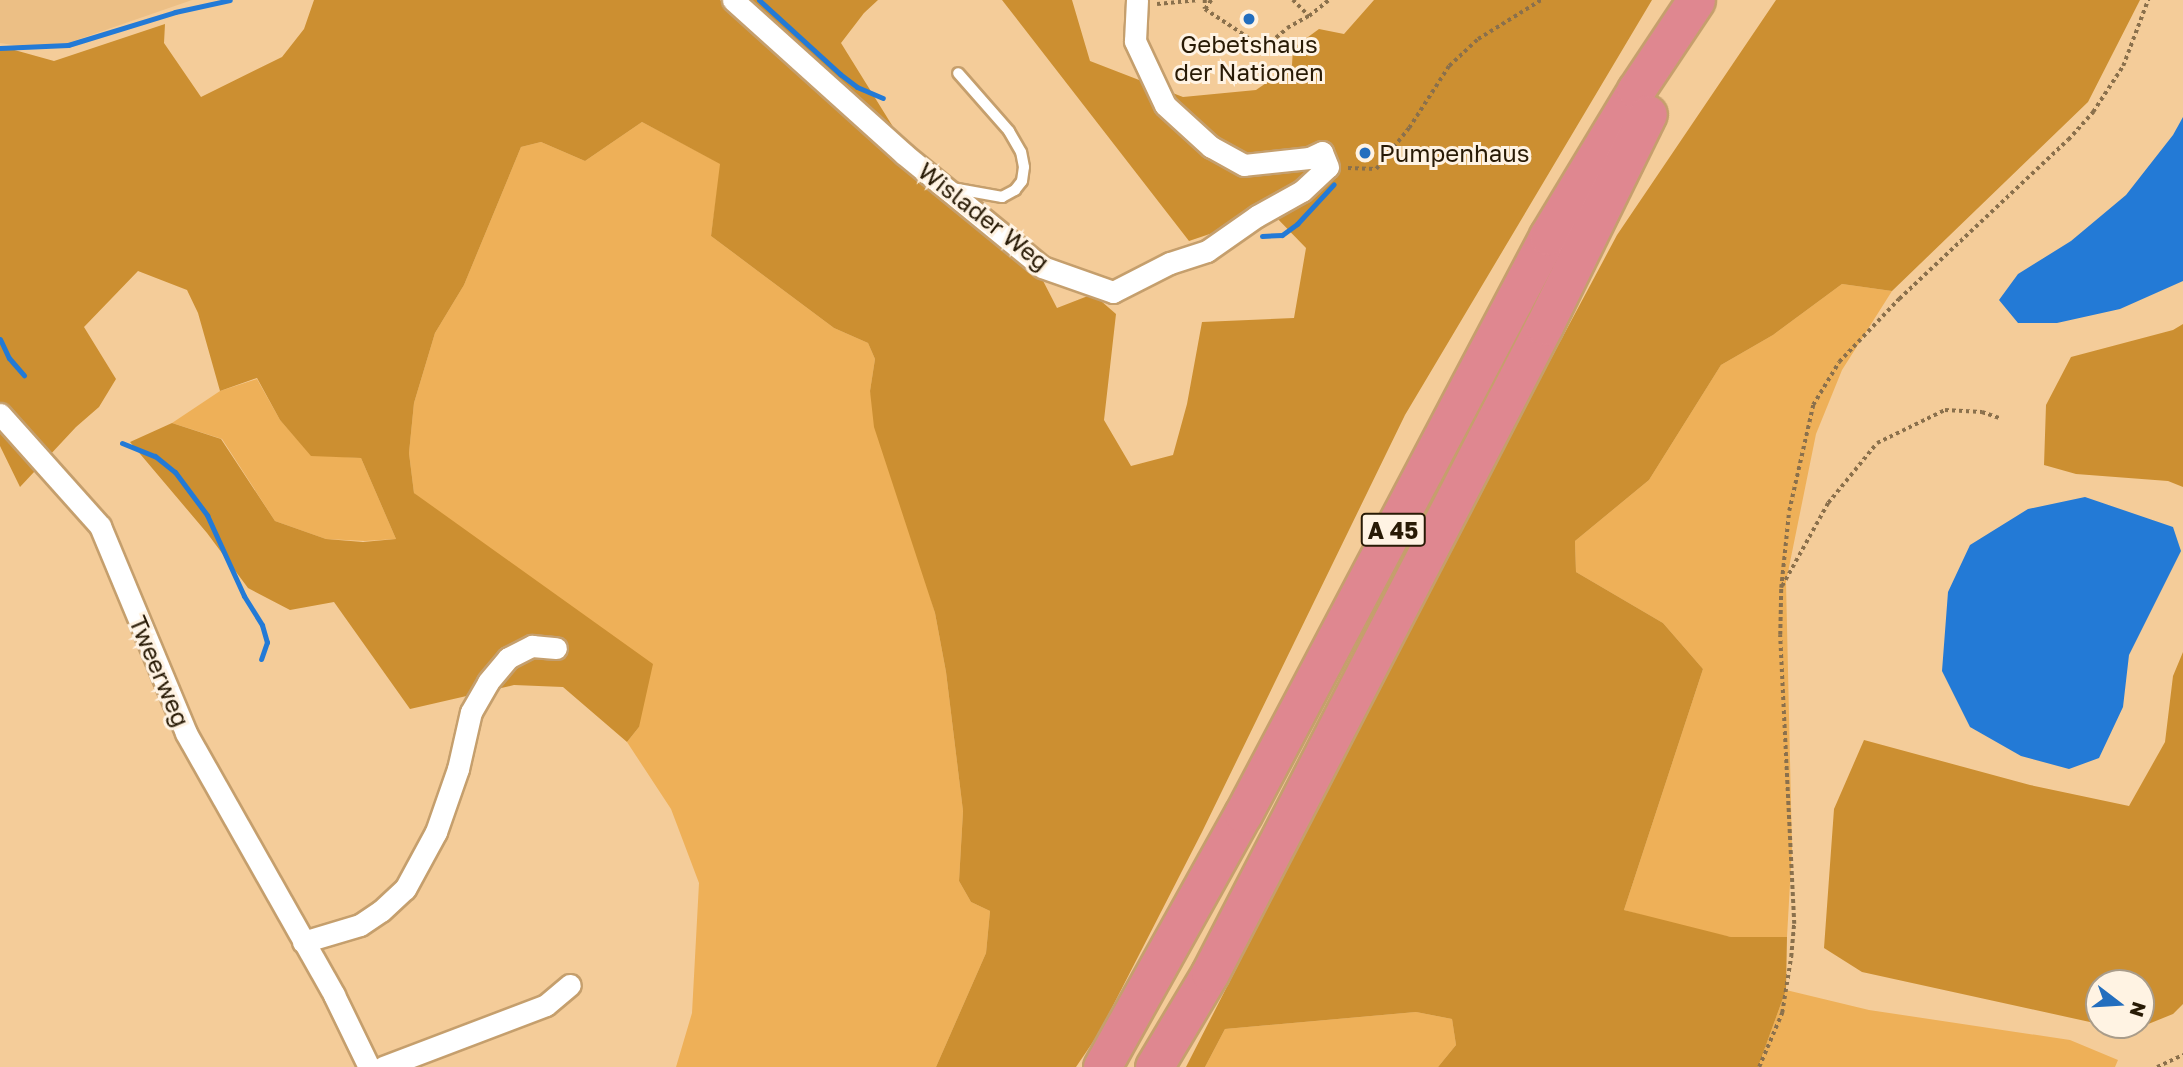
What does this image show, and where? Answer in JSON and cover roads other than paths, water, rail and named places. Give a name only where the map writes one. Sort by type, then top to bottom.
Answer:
[{"type":"highway","name":"A 45","points":[[1107,1059],[1243,814],[1548,236],[1636,90],[1696,0]]},
{"type":"highway","name":"A 45","points":[[1154,1067],[1210,973],[1544,326],[1625,159],[1689,37],[1715,0]]},
{"type":"street","name":"Wislader Weg","points":[[733,0],[943,186],[1042,267],[1112,292],[1170,263],[1207,251],[1257,216],[1302,191],[1328,167],[1322,152],[1309,158],[1244,165],[1211,147],[1165,105],[1135,41],[1137,3]]},
{"type":"street","name":"Tweerweg","points":[[0,414],[100,526],[186,733],[334,995],[369,1067]]},
{"type":"street","points":[[303,942],[359,925],[381,911],[405,889],[436,832],[458,769],[471,712],[488,682],[508,658],[532,646],[555,648]]},
{"type":"street","points":[[383,1067],[545,1005],[570,985]]},
{"type":"lane","points":[[943,186],[1002,197],[1016,190],[1023,174],[1021,152],[1009,131],[958,73]]},
{"type":"lane","points":[[1168,1067],[1210,973]]},
{"type":"water","points":[[2183,117],[2183,281],[2120,309],[2057,323],[2018,323],[1999,300],[2018,274],[2071,241],[2126,195],[2173,135]]},
{"type":"water","points":[[2085,497],[2173,527],[2181,551],[2129,655],[2123,707],[2099,758],[2069,769],[2021,756],[1970,727],[1942,671],[1948,592],[1970,545],[2028,509]]},
{"type":"waterway","points":[[0,48],[68,45],[175,12],[230,0]]},
{"type":"waterway","points":[[759,0],[840,74],[857,87],[883,98]]},
{"type":"waterway","points":[[1262,236],[1282,235],[1297,224],[1334,184]]},
{"type":"waterway","points":[[0,339],[9,358],[24,375]]},
{"type":"waterway","points":[[122,443],[155,456],[175,472],[207,515],[244,596],[262,625],[267,642],[261,659]]},
{"type":"place","name":"Gebetshaus der Nationen","points":[[1249,19]]},
{"type":"place","name":"Pumpenhaus","points":[[1365,153]]}]
